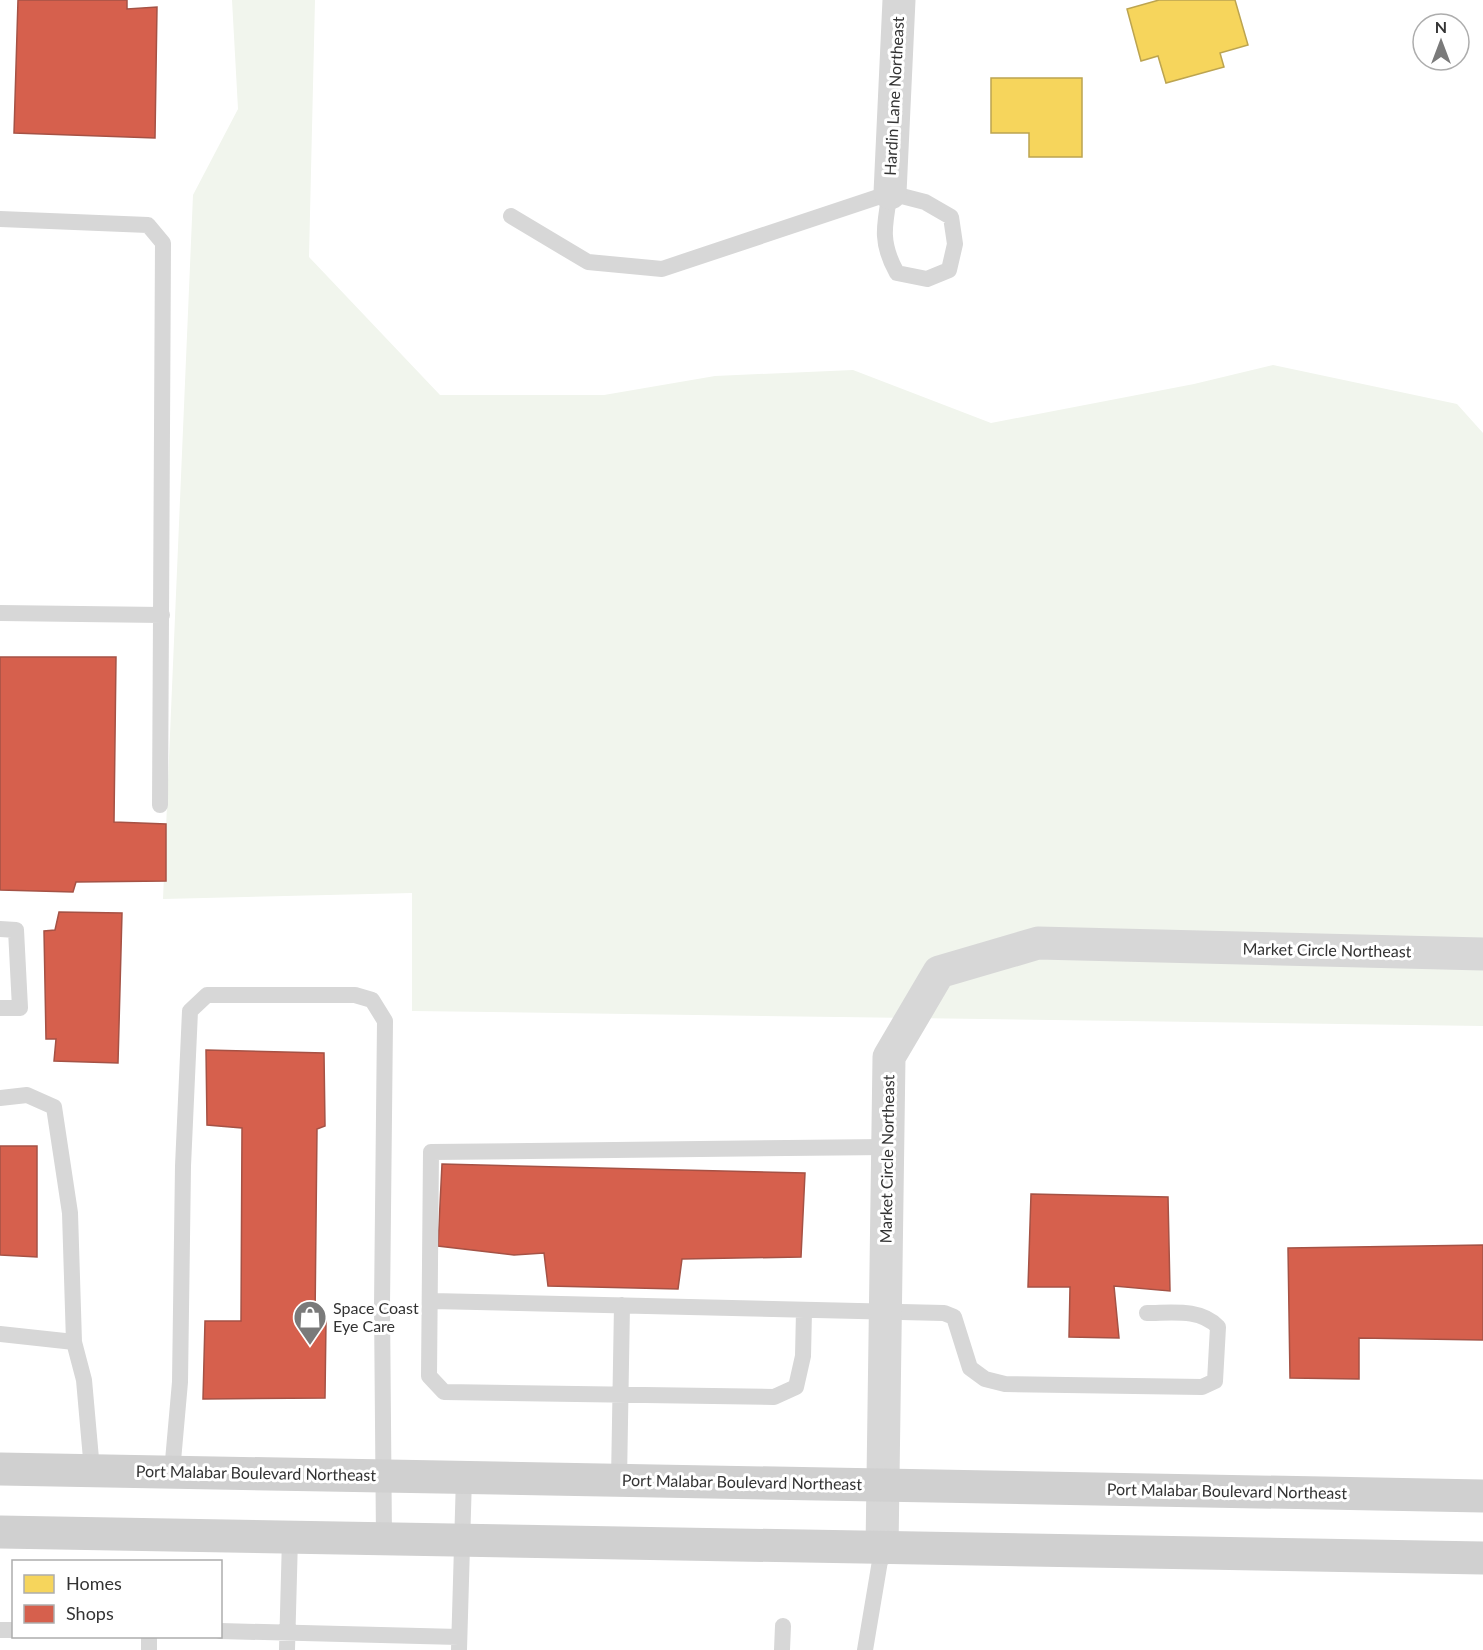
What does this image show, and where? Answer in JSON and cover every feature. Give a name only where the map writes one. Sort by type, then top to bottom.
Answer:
[{"type":"street","name":"Hardin Lane Northeast","points":[[890,193],[899,0]]},
{"type":"street","name":"Market Circle Northeast","points":[[882,1549],[889,1057],[939,972],[1038,943],[1483,954]]},
{"type":"street","name":"Port Malabar Boulevard Northeast","points":[[0,1468],[1483,1496]]},
{"type":"street","points":[[0,1532],[1483,1558]]},
{"type":"lane","points":[[511,216],[588,262],[662,269],[890,193],[925,202],[951,218],[955,244],[950,270],[927,279],[897,273],[885,252],[885,222],[890,193]]},
{"type":"lane","points":[[0,219],[148,225],[163,243],[160,805]]},
{"type":"lane","points":[[0,613],[162,615]]},
{"type":"lane","points":[[0,929],[16,930],[20,1008],[0,1008]]},
{"type":"lane","points":[[172,1472],[180,1382],[183,1166],[190,1011],[207,995],[355,995],[372,1000],[385,1021],[382,1306],[384,1539]]},
{"type":"lane","points":[[0,1098],[27,1095],[54,1107],[70,1213],[74,1342],[84,1380],[92,1470]]},
{"type":"lane","points":[[804,1311],[803,1356],[796,1387],[774,1396],[620,1396],[444,1392],[429,1376],[432,1301],[431,1152],[887,1147]]},
{"type":"lane","points":[[432,1301],[944,1313],[954,1317],[970,1368],[985,1378],[1005,1384],[1202,1387],[1215,1381],[1218,1326],[1212,1320],[1191,1313],[1147,1313]]},
{"type":"lane","points":[[620,1480],[622,1305]]},
{"type":"lane","points":[[0,1334],[74,1342]]},
{"type":"lane","points":[[222,1631],[288,1632],[459,1644],[464,1541],[464,1477]]},
{"type":"lane","points":[[287,1650],[290,1538]]},
{"type":"lane","points":[[866,1650],[882,1549]]},
{"type":"lane","points":[[782,1650],[783,1626]]},
{"type":"shaded area","points":[[232,0],[315,0],[309,257],[440,395],[604,395],[715,376],[853,370],[991,423],[1194,384],[1273,365],[1457,404],[1483,433],[1483,1026],[412,1011],[412,893],[163,899],[193,195],[238,109]]},
{"type":"building: Homes","points":[[1159,0],[1235,0],[1248,45],[1220,53],[1224,67],[1166,83],[1158,56],[1141,61],[1127,9]]},
{"type":"building: Homes","points":[[991,78],[1082,78],[1082,157],[1029,157],[1029,133],[991,133]]},
{"type":"building: Shops","points":[[18,0],[127,0],[127,9],[157,7],[155,138],[14,133]]},
{"type":"building: Shops","points":[[0,657],[116,657],[114,822],[166,824],[166,881],[76,882],[73,892],[0,890]]},
{"type":"building: Shops","points":[[59,912],[122,913],[118,1063],[54,1061],[56,1039],[46,1039],[44,931],[55,930]]},
{"type":"building: Shops","points":[[206,1050],[324,1053],[325,1126],[317,1129],[315,1321],[326,1321],[325,1398],[203,1399],[205,1321],[241,1321],[242,1128],[207,1125]]},
{"type":"building: Shops","points":[[0,1146],[37,1146],[37,1257],[0,1255]]},
{"type":"building: Shops","points":[[442,1164],[805,1173],[801,1257],[682,1259],[678,1289],[548,1286],[544,1253],[514,1255],[438,1246]]},
{"type":"building: Shops","points":[[1031,1194],[1168,1197],[1170,1291],[1114,1286],[1119,1338],[1069,1337],[1070,1287],[1028,1287]]},
{"type":"building: Shops","points":[[1483,1245],[1483,1340],[1359,1338],[1359,1379],[1290,1378],[1288,1248]]},
{"type":"place","name":"Space Coast Eye Care","points":[[310,1346]]}]
